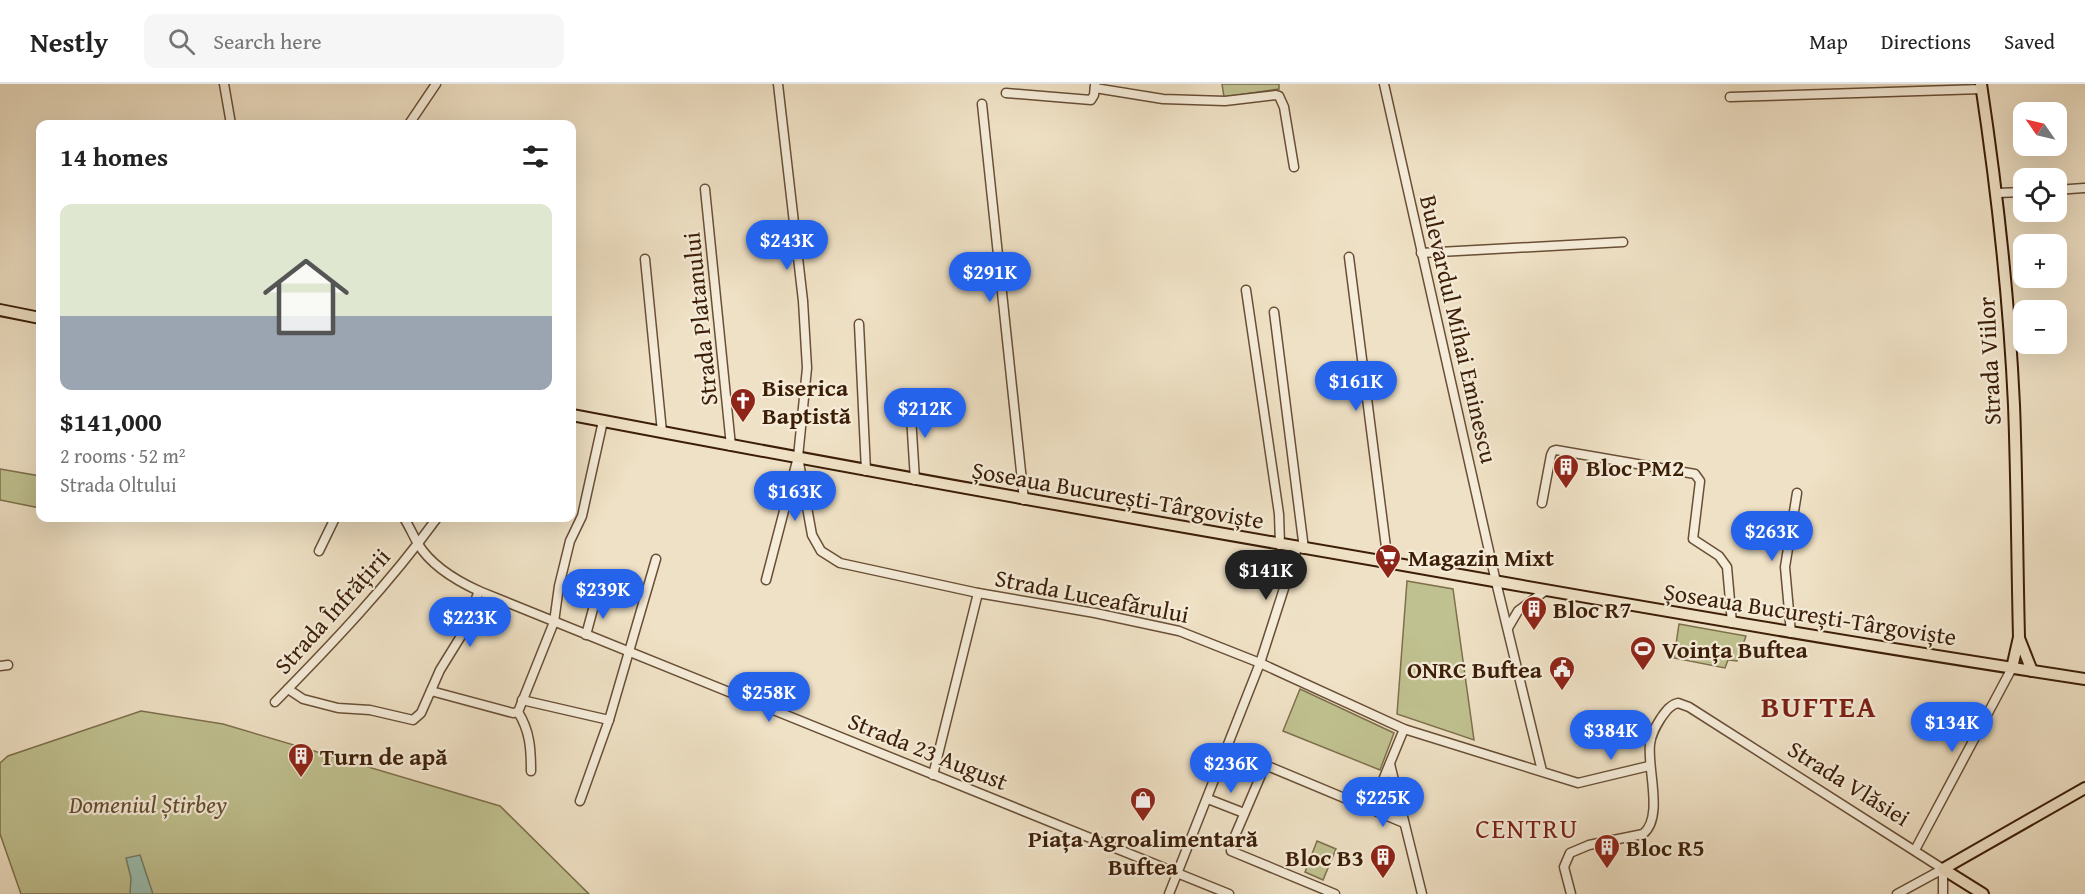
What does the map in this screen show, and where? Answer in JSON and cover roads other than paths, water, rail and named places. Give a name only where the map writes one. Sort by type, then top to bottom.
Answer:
[{"type":"main road","name":"Strada Viilor","points":[[1981,87],[1997,193],[2014,406],[2019,637],[2012,668]]},
{"type":"main road","points":[[0,310],[36,317]]},
{"type":"main road","name":"Șoseaua București-Târgoviște","points":[[576,416],[915,480],[1280,545],[1791,633],[2085,679]]},
{"type":"main road","name":"Strada Viilor","points":[[2019,637],[2032,671]]},
{"type":"main road","points":[[1943,869],[2085,788]]},
{"type":"main road","name":"Strada Vlăsiei","points":[[1943,869],[1983,894]]},
{"type":"street","points":[[224,84],[230,120]]},
{"type":"street","points":[[412,120],[436,84]]},
{"type":"street","points":[[766,580],[798,457],[806,391],[806,338],[778,84]]},
{"type":"street","name":"Bulevardul Mihai Eminescu","points":[[1384,84],[1496,582],[1542,771]]},
{"type":"street","points":[[1006,93],[1090,100],[1095,95],[1095,86],[1163,99],[1215,101],[1276,94],[1284,107],[1294,168]]},
{"type":"street","points":[[1730,97],[1981,87]]},
{"type":"street","points":[[982,104],[1024,500]]},
{"type":"street","points":[[2067,189],[2084,188]]},
{"type":"street","name":"Strada Platanului","points":[[705,189],[731,446]]},
{"type":"street","points":[[1997,193],[2013,192]]},
{"type":"street","points":[[1422,253],[1623,242]]},
{"type":"street","points":[[1349,257],[1388,563]]},
{"type":"street","points":[[645,259],[662,432]]},
{"type":"street","points":[[1246,290],[1279,514],[1280,545]]},
{"type":"street","points":[[1169,894],[1260,663],[1300,548],[1274,312]]},
{"type":"street","points":[[859,324],[866,471]]},
{"type":"street","points":[[910,400],[915,480]]},
{"type":"street","points":[[518,712],[554,622],[559,586],[570,541],[582,516],[603,421]]},
{"type":"street","points":[[1542,503],[1552,451],[1556,450],[1695,474],[1700,481],[1693,539],[1719,556],[1727,567],[1732,623]]},
{"type":"street","name":"Strada Luceafărului","points":[[798,457],[812,535],[821,551],[840,563],[978,593],[1095,613],[1179,631],[1260,663],[1404,729],[1578,783],[1649,766]]},
{"type":"street","points":[[1791,633],[1785,567],[1797,493]]},
{"type":"street","points":[[320,551],[333,522]]},
{"type":"street","name":"Strada 23 August","points":[[406,522],[418,544],[453,577],[479,591],[1229,894]]},
{"type":"street","name":"Strada Înfrățirii","points":[[275,702],[357,617],[434,522]]},
{"type":"street","points":[[580,801],[609,720],[656,559]]},
{"type":"street","points":[[288,689],[303,699],[338,708],[370,710],[409,720],[417,718],[440,670],[461,636],[479,591]]},
{"type":"street","points":[[1508,628],[1518,611],[1545,591]]},
{"type":"street","points":[[933,775],[978,593]]},
{"type":"street","points":[[586,635],[596,598]]},
{"type":"street","name":"Strada Viilor","points":[[1915,850],[2012,668]]},
{"type":"street","points":[[430,691],[513,713],[518,712]]},
{"type":"street","points":[[522,700],[609,720]]},
{"type":"street","name":"Strada Vlăsiei","points":[[1571,894],[1564,867],[1567,858],[1575,850],[1647,832],[1652,822],[1654,809],[1649,766],[1650,741],[1655,727],[1670,707],[1678,703],[1684,704],[1943,869]]},
{"type":"street","points":[[518,712],[526,724],[531,745],[531,771]]},
{"type":"street","points":[[1371,810],[1404,729]]},
{"type":"street","points":[[1390,764],[1422,894]]},
{"type":"street","points":[[1335,894],[1233,852],[1231,845],[1262,771],[1267,767],[1404,823]]},
{"type":"street","points":[[1208,799],[1244,813]]},
{"type":"street","points":[[1898,894],[1943,869],[1943,894]]},
{"type":"place","name":"Biserica Baptistă","points":[[743,424]]},
{"type":"place","name":"Bloc PM2","points":[[1566,490]]},
{"type":"place","name":"Magazin Mixt","points":[[1388,580]]},
{"type":"place","name":"Bloc R7","points":[[1534,632]]},
{"type":"place","name":"Voința Buftea","points":[[1643,672]]},
{"type":"place","name":"ONRC Buftea","points":[[1562,692]]},
{"type":"place","name":"Turn de apă","points":[[301,779]]},
{"type":"place","name":"Piața Agroalimentară Buftea","points":[[1143,823]]},
{"type":"place","name":"Bloc R5","points":[[1607,870]]},
{"type":"place","name":"Bloc B3","points":[[1383,880]]},
{"type":"district","name":"BUFTEA","points":[[1819,706]]},
{"type":"district","name":"CENTRU","points":[[1527,828]]},
{"type":"park label","name":"Domeniul Știrbey","points":[[148,804]]}]
